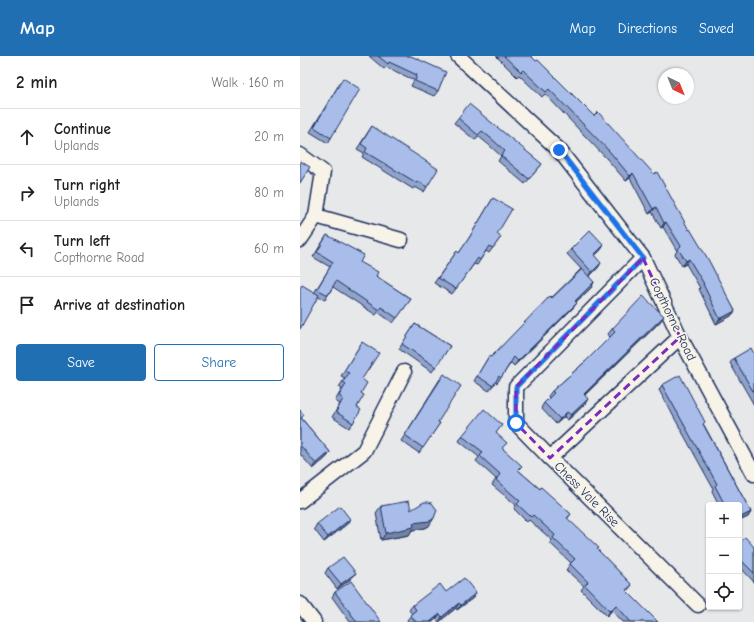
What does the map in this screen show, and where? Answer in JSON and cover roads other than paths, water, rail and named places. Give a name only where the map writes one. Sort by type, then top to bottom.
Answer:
[{"type":"street","name":"Copthorne Road","points":[[458,56],[559,150],[643,258],[680,337],[754,474]]},
{"type":"street","points":[[300,155],[323,172],[316,216],[300,240]]},
{"type":"street","points":[[316,216],[402,240]]},
{"type":"street","points":[[550,458],[516,423],[516,387],[643,258]]},
{"type":"street","name":"Chess Vale Rise","points":[[680,337],[550,458],[698,605]]},
{"type":"street","points":[[300,501],[364,451],[404,372]]},
{"type":"street","points":[[300,604],[314,622]]}]
